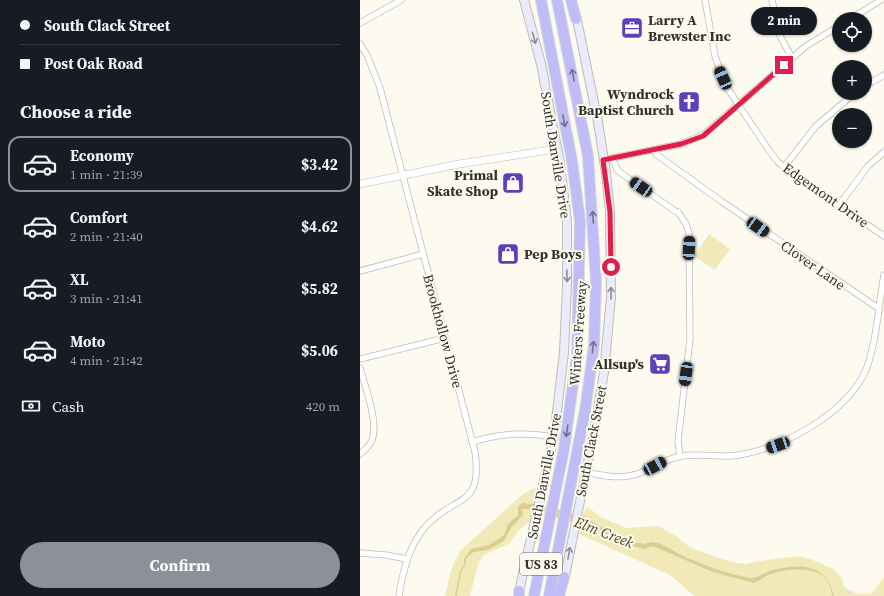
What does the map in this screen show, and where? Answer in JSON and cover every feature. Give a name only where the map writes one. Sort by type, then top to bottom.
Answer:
[{"type":"highway","name":"Winters Freeway","points":[[534,596],[564,449],[577,355],[580,221],[572,161],[541,0]]},
{"type":"highway","name":"Winters Freeway","points":[[549,596],[585,411],[594,345],[596,281],[588,156],[557,0]]},
{"type":"highway","points":[[572,0],[576,19]]},
{"type":"highway","points":[[560,596],[564,577]]},
{"type":"main road","name":"South Danville Drive","points":[[519,594],[554,437],[564,352],[567,285],[567,222],[560,162],[556,150],[541,64],[524,0]]},
{"type":"main road","name":"South Clack Street","points":[[564,577],[586,472],[604,372],[611,298],[610,212],[598,122],[576,19]]},
{"type":"street","points":[[360,23],[401,0]]},
{"type":"street","name":"Edgemont Drive","points":[[705,0],[719,70],[726,86],[768,149],[784,167],[884,236]]},
{"type":"street","points":[[772,0],[780,36],[792,58]]},
{"type":"street","points":[[861,12],[881,0]]},
{"type":"street","points":[[603,160],[681,144],[703,136],[806,46],[832,30]]},
{"type":"street","name":"Brookhollow Drive","points":[[360,44],[367,55],[380,88],[401,175],[445,338],[478,470],[473,488],[467,497],[438,514],[427,525],[412,546],[402,574],[398,596]]},
{"type":"street","points":[[872,82],[884,75]]},
{"type":"street","points":[[784,167],[816,126],[847,100]]},
{"type":"street","points":[[360,184],[401,175],[556,150]]},
{"type":"street","name":"Clover Lane","points":[[653,150],[657,155],[721,201],[878,308]]},
{"type":"street","points":[[839,205],[868,166],[884,152]]},
{"type":"street","points":[[612,158],[618,171],[677,212],[686,224],[689,234],[690,339],[678,441],[680,456]]},
{"type":"street","points":[[360,271],[422,254]]},
{"type":"street","points":[[586,472],[617,478],[627,477],[645,471],[664,461],[680,456],[737,455],[768,448],[788,440],[839,405],[858,385],[865,372],[871,353],[884,274]]},
{"type":"street","points":[[360,359],[445,338]]},
{"type":"street","points":[[360,368],[371,410],[374,432],[370,444],[360,454]]},
{"type":"street","points":[[472,442],[495,435],[515,433],[554,437]]},
{"type":"street","points":[[360,553],[386,555],[407,559]]},
{"type":"shaded area","points":[[709,234],[730,249],[715,270],[694,256]]},
{"type":"shaded area","points":[[536,487],[530,521],[519,530],[510,543],[484,555],[478,564],[470,596],[445,596],[451,570],[460,551],[523,494]]},
{"type":"shaded area","points":[[586,506],[601,517],[626,528],[658,526],[676,536],[691,548],[731,562],[746,564],[797,556],[810,559],[834,569],[842,579],[844,587],[857,594],[871,594],[884,577],[884,596],[694,596],[670,575],[579,534]]},
{"type":"water","points":[[523,503],[542,505],[583,516],[621,539],[644,544],[652,542],[658,543],[693,560],[733,574],[755,578],[781,568],[810,568],[818,571],[825,577],[830,585],[819,573],[803,570],[777,572],[754,583],[713,572],[653,546],[644,549],[622,543],[596,529],[529,509],[522,509],[523,515],[511,528],[504,541],[488,550],[474,552],[468,556],[464,565],[464,559],[471,549],[489,545],[504,535],[508,524],[518,515],[518,506]]},
{"type":"water","points":[[830,585],[834,596],[832,596]]},
{"type":"waterway","name":"Elm Creek","points":[[456,596],[460,573],[465,564]]},
{"type":"place","name":"Larry A Brewster Inc","points":[[632,28]]},
{"type":"place","name":"Wyndrock Baptist Church","points":[[689,102]]},
{"type":"place","name":"Primal Skate Shop","points":[[513,183]]},
{"type":"place","name":"Pep Boys","points":[[508,254]]},
{"type":"place","name":"Allsup's","points":[[660,364]]},
{"type":"route","points":[[611,267],[610,212],[603,160],[681,144],[703,136],[784,65]]}]
